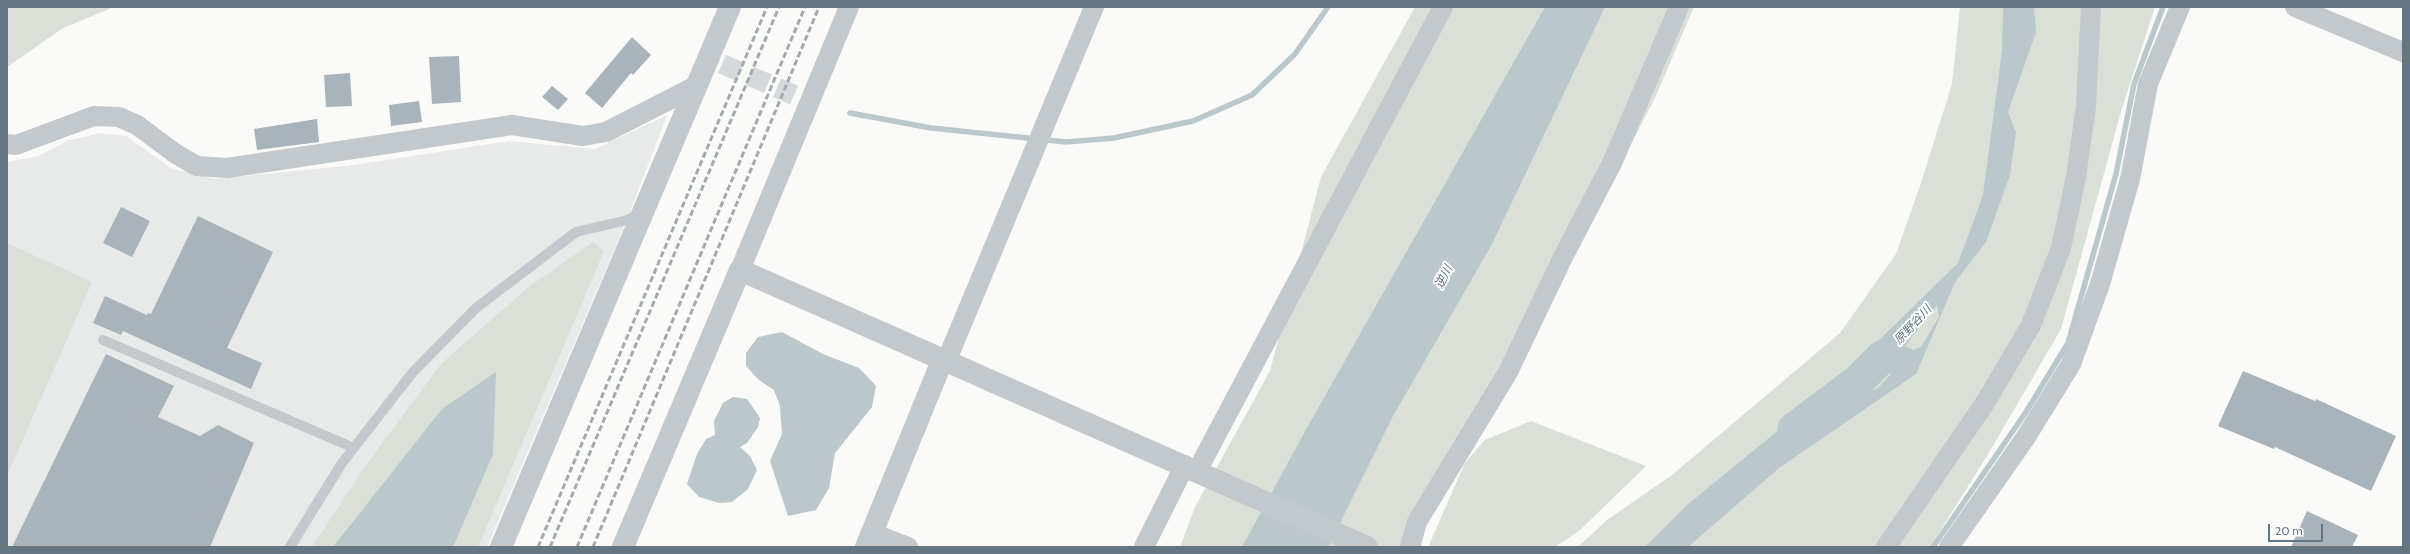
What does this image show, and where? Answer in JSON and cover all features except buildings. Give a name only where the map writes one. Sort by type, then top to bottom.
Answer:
[{"type":"street","points":[[501,547],[696,86],[715,61],[730,7]]},
{"type":"street","points":[[623,547],[740,270],[802,98],[849,7]]},
{"type":"street","points":[[908,547],[869,540],[1094,7]]},
{"type":"street","points":[[1144,547],[1196,470],[1443,7]]},
{"type":"street","points":[[1410,547],[1417,522],[1508,372],[1564,255],[1612,163],[1679,7]]},
{"type":"street","points":[[1886,547],[1985,403],[2031,325],[2061,248],[2076,177],[2086,106],[2091,7]]},
{"type":"street","points":[[1949,547],[2026,437],[2071,364],[2100,284],[2130,179],[2148,84],[2180,7]]},
{"type":"street","points":[[2296,7],[2403,52]]},
{"type":"street","points":[[7,144],[16,145],[94,116],[119,117],[137,125],[176,154],[197,166],[228,168],[512,125],[583,136],[606,132],[696,86]]},
{"type":"street","points":[[740,270],[944,362],[1196,470],[1367,547]]},
{"type":"lane","points":[[290,547],[354,448],[413,372],[476,308],[576,232],[627,220],[643,212]]},
{"type":"lane","points":[[103,340],[354,448]]},
{"type":"shaded area","points":[[7,7],[114,7],[63,28],[7,67]]},
{"type":"shaded area","points":[[1415,7],[1694,7],[1655,98],[1548,304],[1417,522],[1416,547],[1180,547],[1195,507],[1270,371],[1321,177]]},
{"type":"shaded area","points":[[1960,7],[2155,7],[2122,108],[2061,329],[1987,456],[1930,547],[1578,547],[1607,520],[1672,475],[1840,333],[1896,254],[1921,183],[1952,84]]},
{"type":"shaded area","points":[[667,115],[627,220],[487,547],[7,547],[7,162],[38,156],[67,141],[101,133],[126,136],[171,168],[215,179],[355,165],[509,141],[595,149]]},
{"type":"shaded area","points":[[593,242],[604,251],[478,547],[312,547],[366,465],[441,364],[530,286]]},
{"type":"shaded area","points":[[7,243],[92,282],[7,476]]},
{"type":"shaded area","points":[[1531,421],[1646,466],[1579,531],[1555,547],[1434,547],[1429,545],[1465,463],[1485,440]]},
{"type":"water","name":"逆川","points":[[1545,7],[1605,7],[1492,244],[1393,416],[1328,547],[1242,547],[1308,426]]},
{"type":"water","points":[[2003,7],[2034,7],[2036,32],[2008,112],[2016,132],[2010,175],[1986,242],[1955,282],[1916,374],[1779,468],[1688,547],[1645,547],[1687,505],[1829,389],[1958,263],[1983,195],[2002,51]],"holes":[[[1937,305],[1939,317],[1921,347],[1913,350],[1905,346]],[[1882,370],[1891,374],[1878,388],[1839,406],[1827,399]]]},
{"type":"water","points":[[782,332],[823,354],[859,368],[876,386],[872,407],[835,453],[829,488],[816,510],[788,516],[770,461],[782,434],[780,406],[774,390],[759,380],[746,366],[746,353],[758,337]]},
{"type":"water","points":[[496,372],[493,454],[453,547],[333,547],[442,409]]},
{"type":"water","points":[[733,397],[747,399],[760,418],[758,427],[747,443],[740,447],[750,456],[757,470],[748,489],[732,502],[719,503],[699,497],[687,484],[697,454],[706,439],[715,435],[714,421],[723,403]]},
{"type":"waterway","points":[[850,113],[931,128],[1066,142],[1114,138],[1193,121],[1252,95],[1295,54],[1328,7]]},
{"type":"waterway","points":[[1933,547],[2026,412],[2068,343],[2116,174],[2134,84],[2163,7]]},
{"type":"waterway","name":"原野谷川","points":[[1794,429],[1858,381],[1882,357]]},
{"type":"tunnel","points":[[722,64],[794,95]]},
{"type":"railway","points":[[538,547],[767,7]]},
{"type":"railway","points":[[550,547],[779,7]]},
{"type":"railway","points":[[577,547],[805,7]]},
{"type":"railway","points":[[593,547],[819,7]]}]
